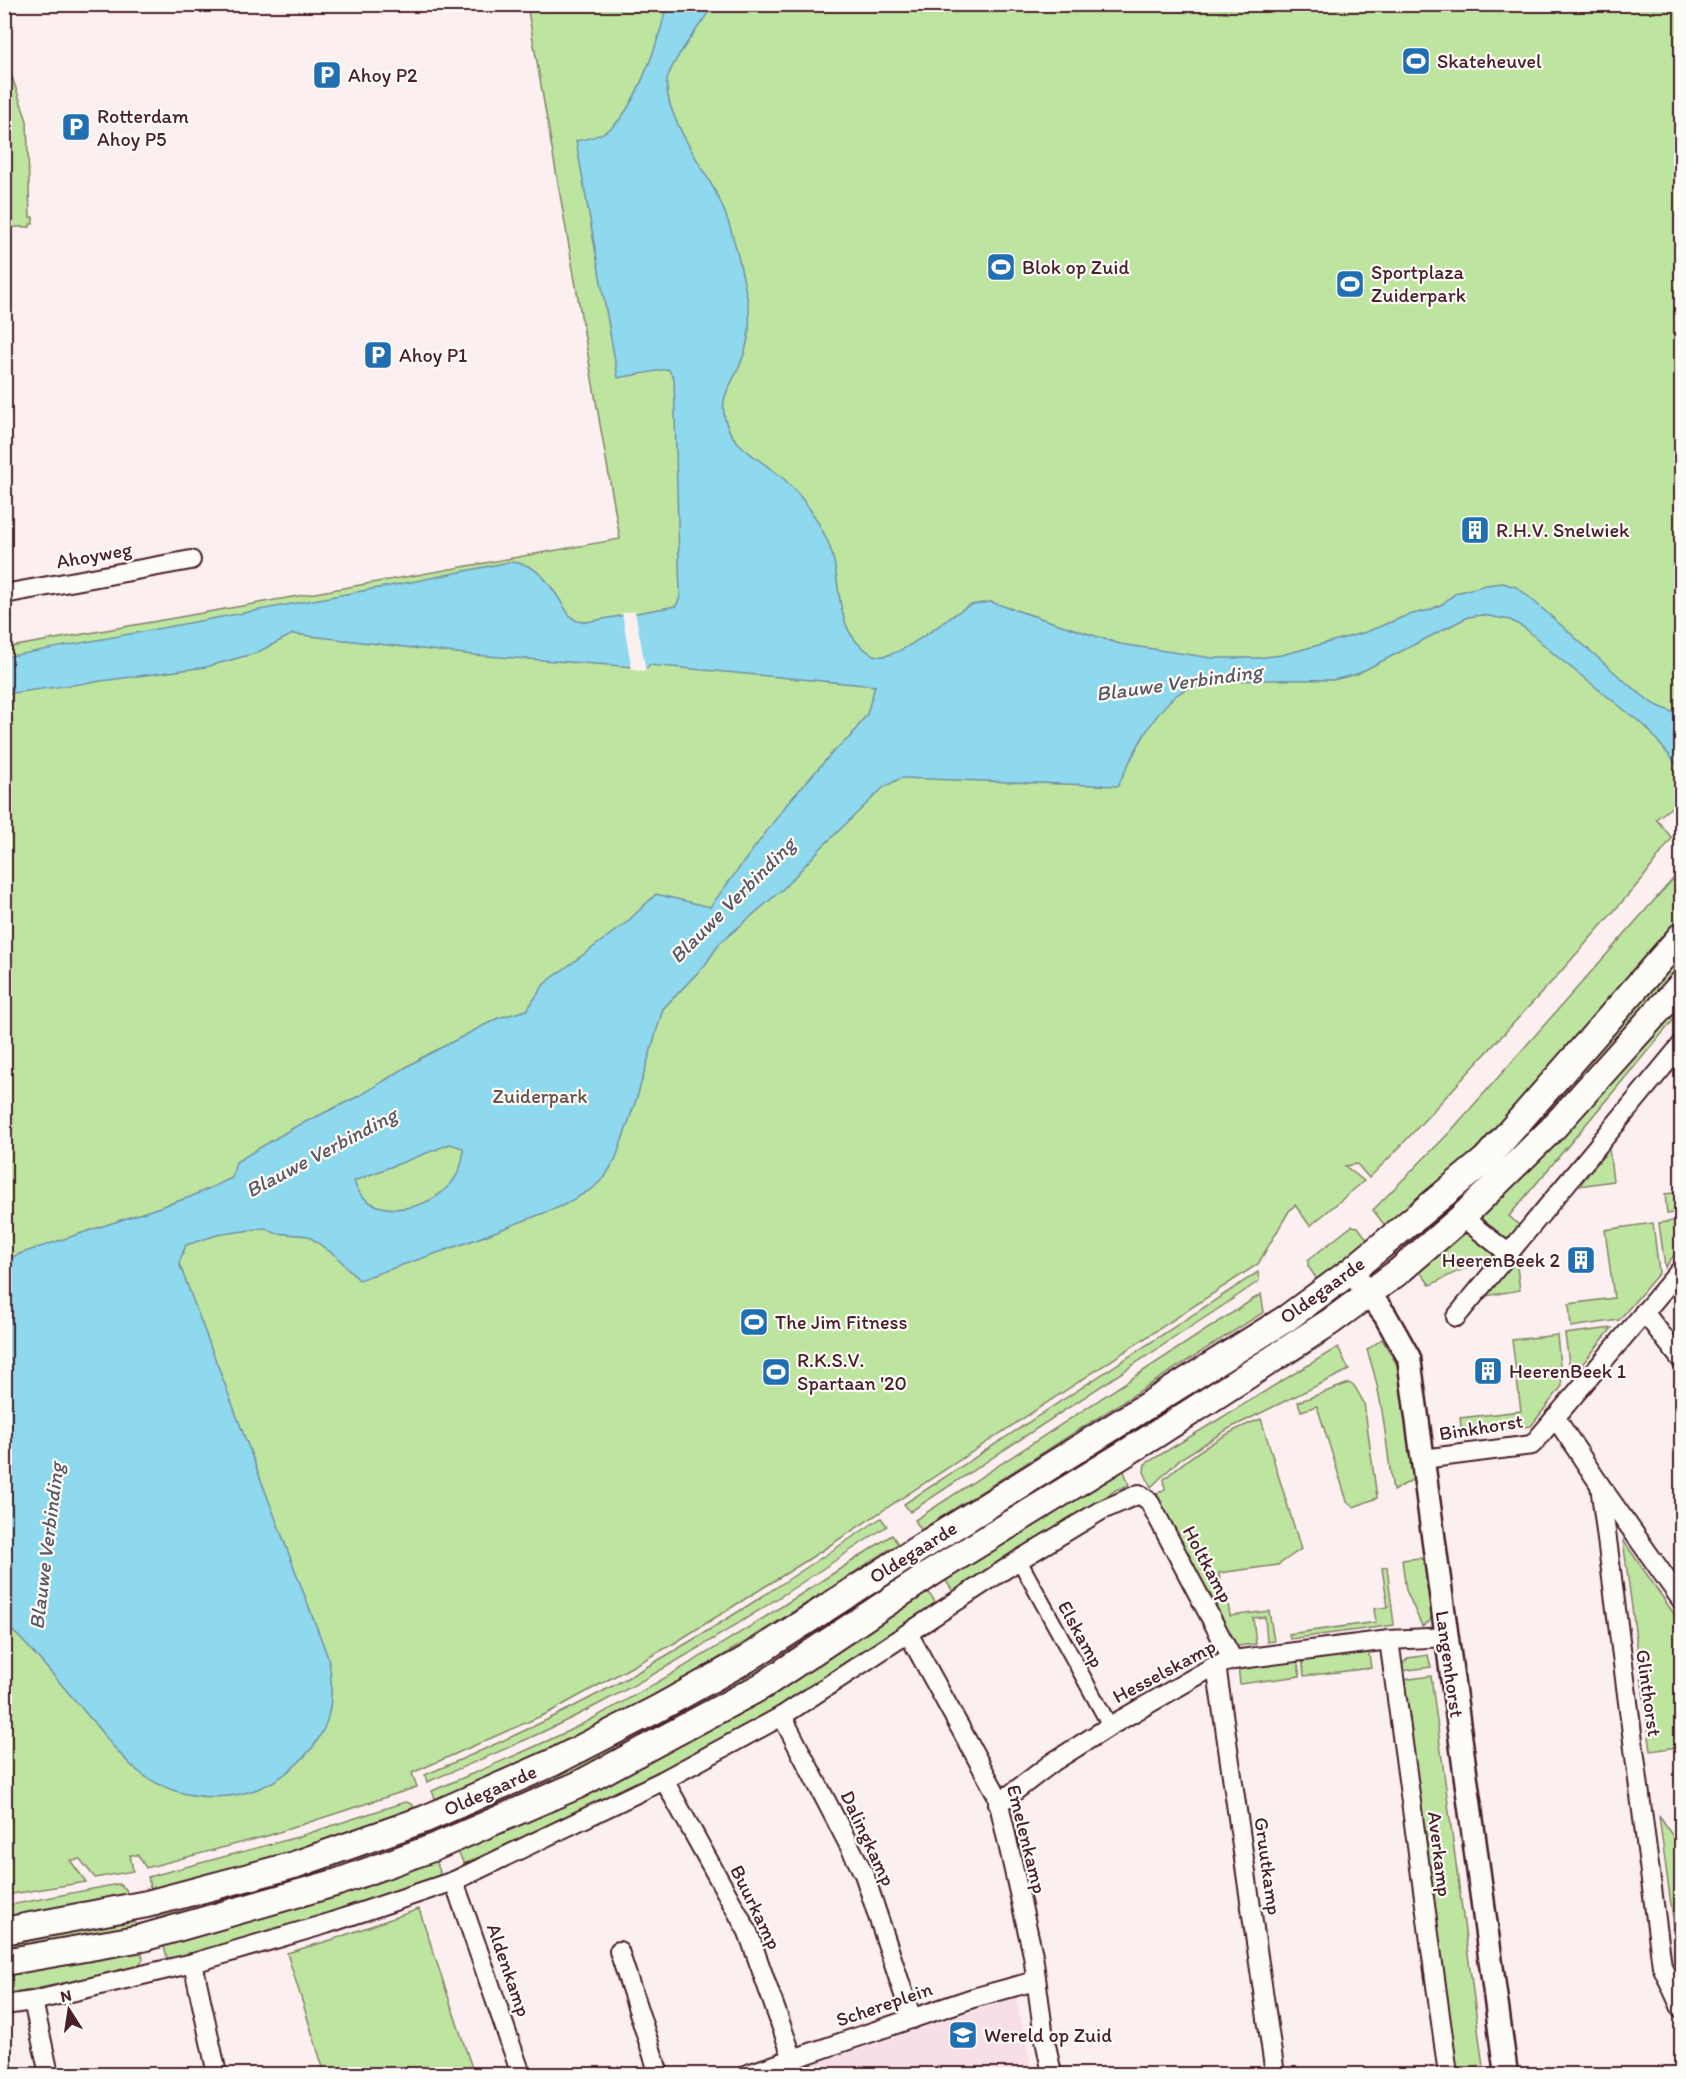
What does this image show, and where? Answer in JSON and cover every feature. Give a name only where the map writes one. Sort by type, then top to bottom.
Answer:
[{"type":"main road","name":"Oldegaarde","points":[[4,1931],[135,1908],[294,1865],[425,1819],[554,1762],[747,1659],[1287,1318],[1351,1270],[1486,1159],[1682,935]]},
{"type":"main road","name":"Oldegaarde","points":[[4,1962],[142,1938],[338,1882],[441,1845],[578,1785],[762,1686],[933,1572],[1174,1423],[1330,1322],[1398,1272],[1462,1217],[1552,1129],[1682,984]]},
{"type":"street","name":"Ahoyweg","points":[[4,594],[191,560]]},
{"type":"street","points":[[1456,1317],[1682,1044]]},
{"type":"street","points":[[1462,1217],[1508,1252]]},
{"type":"street","name":"Binkhorst","points":[[1423,1459],[1532,1445],[1682,1268]]},
{"type":"street","name":"Langenhorst","points":[[1351,1270],[1385,1315],[1409,1358],[1506,2074]]},
{"type":"street","points":[[1644,1312],[1682,1361]]},
{"type":"street","name":"Glinthorst","points":[[1555,1417],[1682,1601]]},
{"type":"street","name":"Glinthorst","points":[[1600,1485],[1662,1966],[1682,2010]]},
{"type":"street","name":"Holtkamp","points":[[1019,1560],[1100,1511],[1139,1494],[1149,1501],[1224,1662]]},
{"type":"street","points":[[4,2005],[33,2001],[193,1963],[326,1924],[454,1881],[664,1780],[782,1716],[1019,1560]]},
{"type":"street","name":"Elskamp","points":[[1019,1560],[1110,1726]]},
{"type":"street","name":"Emelenkamp","points":[[908,1633],[997,1795],[1033,1955],[1035,1981],[1052,2074]]},
{"type":"street","name":"Hesselskamp","points":[[998,1804],[1053,1762],[1110,1726],[1224,1662],[1389,1640],[1447,1638]]},
{"type":"street","name":"Averkamp","points":[[1389,1640],[1448,2074]]},
{"type":"street","name":"Gruutkamp","points":[[1224,1662],[1275,2074]]},
{"type":"street","name":"Dalingkamp","points":[[782,1716],[864,1874],[912,2019]]},
{"type":"street","name":"Buurkamp","points":[[664,1780],[748,1932],[793,2059]]},
{"type":"street","name":"Aldenkamp","points":[[454,1881],[521,2074]]},
{"type":"street","points":[[619,1951],[659,2074]]},
{"type":"street","points":[[193,1963],[217,2074]]},
{"type":"street","name":"Schereplein","points":[[748,2074],[973,1998],[1035,1981]]},
{"type":"street","points":[[33,2001],[49,2074]]},
{"type":"shaded area","name":"Wereld op Zuid","points":[[1016,1997],[1033,2074],[783,2074]]},
{"type":"green space","name":"Zuiderpark","points":[[527,5],[1681,5],[1681,800],[1656,819],[1672,838],[1643,878],[1557,976],[1369,1178],[1357,1164],[1345,1166],[1364,1181],[1310,1226],[1295,1205],[1289,1211],[1258,1264],[809,1559],[673,1644],[548,1713],[412,1773],[417,1787],[267,1836],[146,1868],[138,1855],[130,1855],[133,1871],[95,1878],[80,1859],[70,1860],[86,1882],[5,1895],[5,648],[620,539]]},
{"type":"green space","points":[[5,56],[27,121],[30,217],[33,217],[33,224],[30,224],[30,227],[5,227]]},
{"type":"green space","points":[[1681,870],[1681,924],[1475,1155],[1389,1231],[1373,1210],[1449,1133]]},
{"type":"green space","points":[[1681,943],[1681,973],[1536,1138],[1408,1254],[1399,1241]]},
{"type":"green space","points":[[1681,993],[1681,1011],[1509,1216],[1520,1226],[1510,1237],[1506,1238],[1497,1234],[1480,1215]]},
{"type":"green space","points":[[1609,1149],[1613,1181],[1579,1186]]},
{"type":"green space","points":[[1681,1192],[1681,1212],[1667,1214],[1665,1194]]},
{"type":"green space","points":[[1681,1220],[1681,1246],[1665,1267],[1659,1223]]},
{"type":"green space","points":[[1653,1223],[1659,1273],[1619,1320],[1571,1327],[1569,1304],[1614,1298],[1605,1230]]},
{"type":"green space","points":[[1352,1226],[1358,1227],[1372,1246],[1320,1284],[1308,1266],[1308,1260]]},
{"type":"green space","points":[[1460,1233],[1469,1234],[1499,1256],[1489,1268],[1475,1266],[1467,1268],[1430,1285],[1415,1265]]},
{"type":"green space","points":[[1516,1259],[1520,1290],[1486,1296]]},
{"type":"green space","points":[[1258,1272],[1259,1281],[910,1512],[904,1504]]},
{"type":"green space","points":[[1261,1294],[1264,1312],[921,1530],[915,1520]]},
{"type":"green space","points":[[1311,1307],[1319,1321],[936,1564],[927,1550]]},
{"type":"green space","points":[[1612,1328],[1571,1378],[1565,1334]]},
{"type":"green space","points":[[1327,1332],[1332,1339],[1131,1464],[1124,1471],[1129,1485],[1116,1490],[955,1592],[942,1575]]},
{"type":"green space","points":[[1557,1335],[1562,1386],[1531,1426],[1462,1434],[1460,1418],[1521,1411],[1512,1340]]},
{"type":"green space","points":[[1382,1339],[1399,1368],[1405,1391],[1417,1477],[1393,1491],[1380,1402],[1367,1350]]},
{"type":"green space","points":[[1338,1347],[1349,1370],[1228,1429],[1180,1459],[1151,1487],[1144,1472],[1145,1464]]},
{"type":"green space","points":[[1349,1383],[1355,1387],[1364,1403],[1377,1498],[1354,1507],[1347,1501],[1317,1406],[1301,1411],[1298,1402]]},
{"type":"green space","points":[[1261,1419],[1301,1549],[1278,1565],[1219,1573],[1223,1603],[1228,1603],[1230,1616],[1269,1611],[1274,1641],[1267,1642],[1265,1617],[1253,1618],[1256,1644],[1237,1646],[1230,1637],[1155,1495],[1165,1489],[1164,1479],[1198,1452],[1235,1430]]},
{"type":"green space","points":[[881,1518],[887,1526],[780,1597],[671,1664],[555,1726],[427,1782],[425,1775],[552,1717],[668,1655]]},
{"type":"green space","points":[[892,1535],[898,1544],[706,1666],[612,1718],[498,1772],[501,1780],[439,1807],[432,1791],[551,1739],[629,1699],[743,1631]]},
{"type":"green space","points":[[1623,1540],[1681,1624],[1682,1742],[1677,1747],[1651,1751]]},
{"type":"green space","points":[[1420,1558],[1426,1560],[1435,1611],[1429,1622],[1422,1626],[1406,1590],[1402,1560]]},
{"type":"green space","points":[[909,1561],[918,1577],[759,1679],[452,1835],[443,1817]]},
{"type":"green space","points":[[1387,1567],[1394,1625],[1290,1639],[1289,1634],[1376,1622],[1374,1609],[1388,1607],[1382,1568]]},
{"type":"green space","points":[[925,1586],[937,1605],[778,1708],[654,1777],[464,1864],[455,1845]]},
{"type":"green space","points":[[1368,1648],[1371,1668],[1304,1676],[1302,1656]]},
{"type":"green space","points":[[1428,1655],[1431,1667],[1401,1671],[1401,1666],[1408,1658]]},
{"type":"green space","points":[[1297,1658],[1300,1676],[1240,1684],[1238,1665]]},
{"type":"green space","points":[[1431,1676],[1484,2074],[1455,2074],[1403,1680]]},
{"type":"green space","points":[[405,1802],[413,1806],[418,1816],[152,1898],[148,1877],[294,1838]]},
{"type":"green space","points":[[1659,1816],[1681,1848],[1681,1972],[1679,1964]]},
{"type":"green space","points":[[422,1826],[429,1844],[159,1927],[155,1909]]},
{"type":"green space","points":[[433,1853],[440,1872],[438,1877],[263,1936],[168,1961],[162,1939]]},
{"type":"green space","points":[[118,1884],[126,1889],[129,1903],[5,1926],[5,1906]]},
{"type":"green space","points":[[419,1909],[474,2074],[325,2074],[287,1953]]},
{"type":"green space","points":[[133,1914],[137,1933],[5,1957],[5,1938]]},
{"type":"green space","points":[[140,1944],[143,1959],[138,1968],[5,1995],[5,1969]]},
{"type":"water","name":"Blauwe Verbinding","points":[[666,5],[713,5],[679,54],[667,82],[672,111],[725,212],[737,250],[748,302],[748,339],[742,360],[724,399],[724,417],[728,428],[738,442],[791,486],[803,499],[818,522],[832,553],[844,618],[850,632],[860,645],[874,655],[883,656],[895,653],[922,638],[968,606],[991,602],[1120,644],[1212,658],[1257,658],[1282,655],[1366,632],[1408,615],[1430,610],[1456,593],[1503,583],[1516,587],[1528,596],[1652,703],[1681,716],[1681,770],[1647,728],[1555,655],[1525,628],[1510,620],[1483,615],[1468,617],[1357,674],[1333,680],[1252,680],[1190,688],[1169,702],[1151,724],[1118,786],[901,778],[884,787],[820,849],[784,888],[720,943],[705,965],[663,1009],[616,1158],[605,1177],[592,1189],[562,1206],[466,1243],[359,1280],[336,1256],[308,1236],[275,1233],[265,1228],[217,1235],[186,1245],[179,1263],[329,1660],[331,1692],[327,1720],[314,1746],[275,1781],[236,1795],[216,1797],[176,1791],[156,1783],[125,1760],[39,1659],[5,1624],[5,1260],[190,1197],[232,1178],[236,1162],[293,1128],[361,1095],[421,1058],[498,1018],[527,1010],[544,984],[627,922],[656,894],[710,907],[787,804],[832,753],[851,736],[867,714],[875,686],[649,665],[648,668],[473,655],[293,634],[256,653],[206,667],[5,694],[5,657],[509,562],[520,563],[539,573],[570,616],[577,621],[586,622],[676,606],[680,597],[674,378],[668,369],[618,378],[576,141],[603,133],[620,119],[646,71]],"holes":[[[450,1144],[463,1148],[460,1168],[450,1185],[434,1198],[416,1206],[396,1209],[378,1206],[363,1197],[354,1181]]]},
{"type":"pier","points":[[635,611],[646,671],[632,670],[622,613]]},
{"type":"place","name":"Skateheuvel","points":[[1416,61]]},
{"type":"place","name":"Ahoy P2","points":[[327,75]]},
{"type":"place","name":"Rotterdam Ahoy P5","points":[[76,127]]},
{"type":"place","name":"Blok op Zuid","points":[[1001,267]]},
{"type":"place","name":"Sportplaza Zuiderpark","points":[[1350,284]]},
{"type":"place","name":"Ahoy P1","points":[[378,355]]},
{"type":"place","name":"R.H.V. Snelwiek","points":[[1475,530]]},
{"type":"place","name":"HeerenBeek 2","points":[[1581,1260]]},
{"type":"place","name":"The Jim Fitness","points":[[754,1322]]},
{"type":"place","name":"HeerenBeek 1","points":[[1488,1371]]},
{"type":"place","name":"R.K.S.V. Spartaan '20","points":[[776,1372]]},
{"type":"place","name":"Wereld op Zuid","points":[[963,2035]]}]
